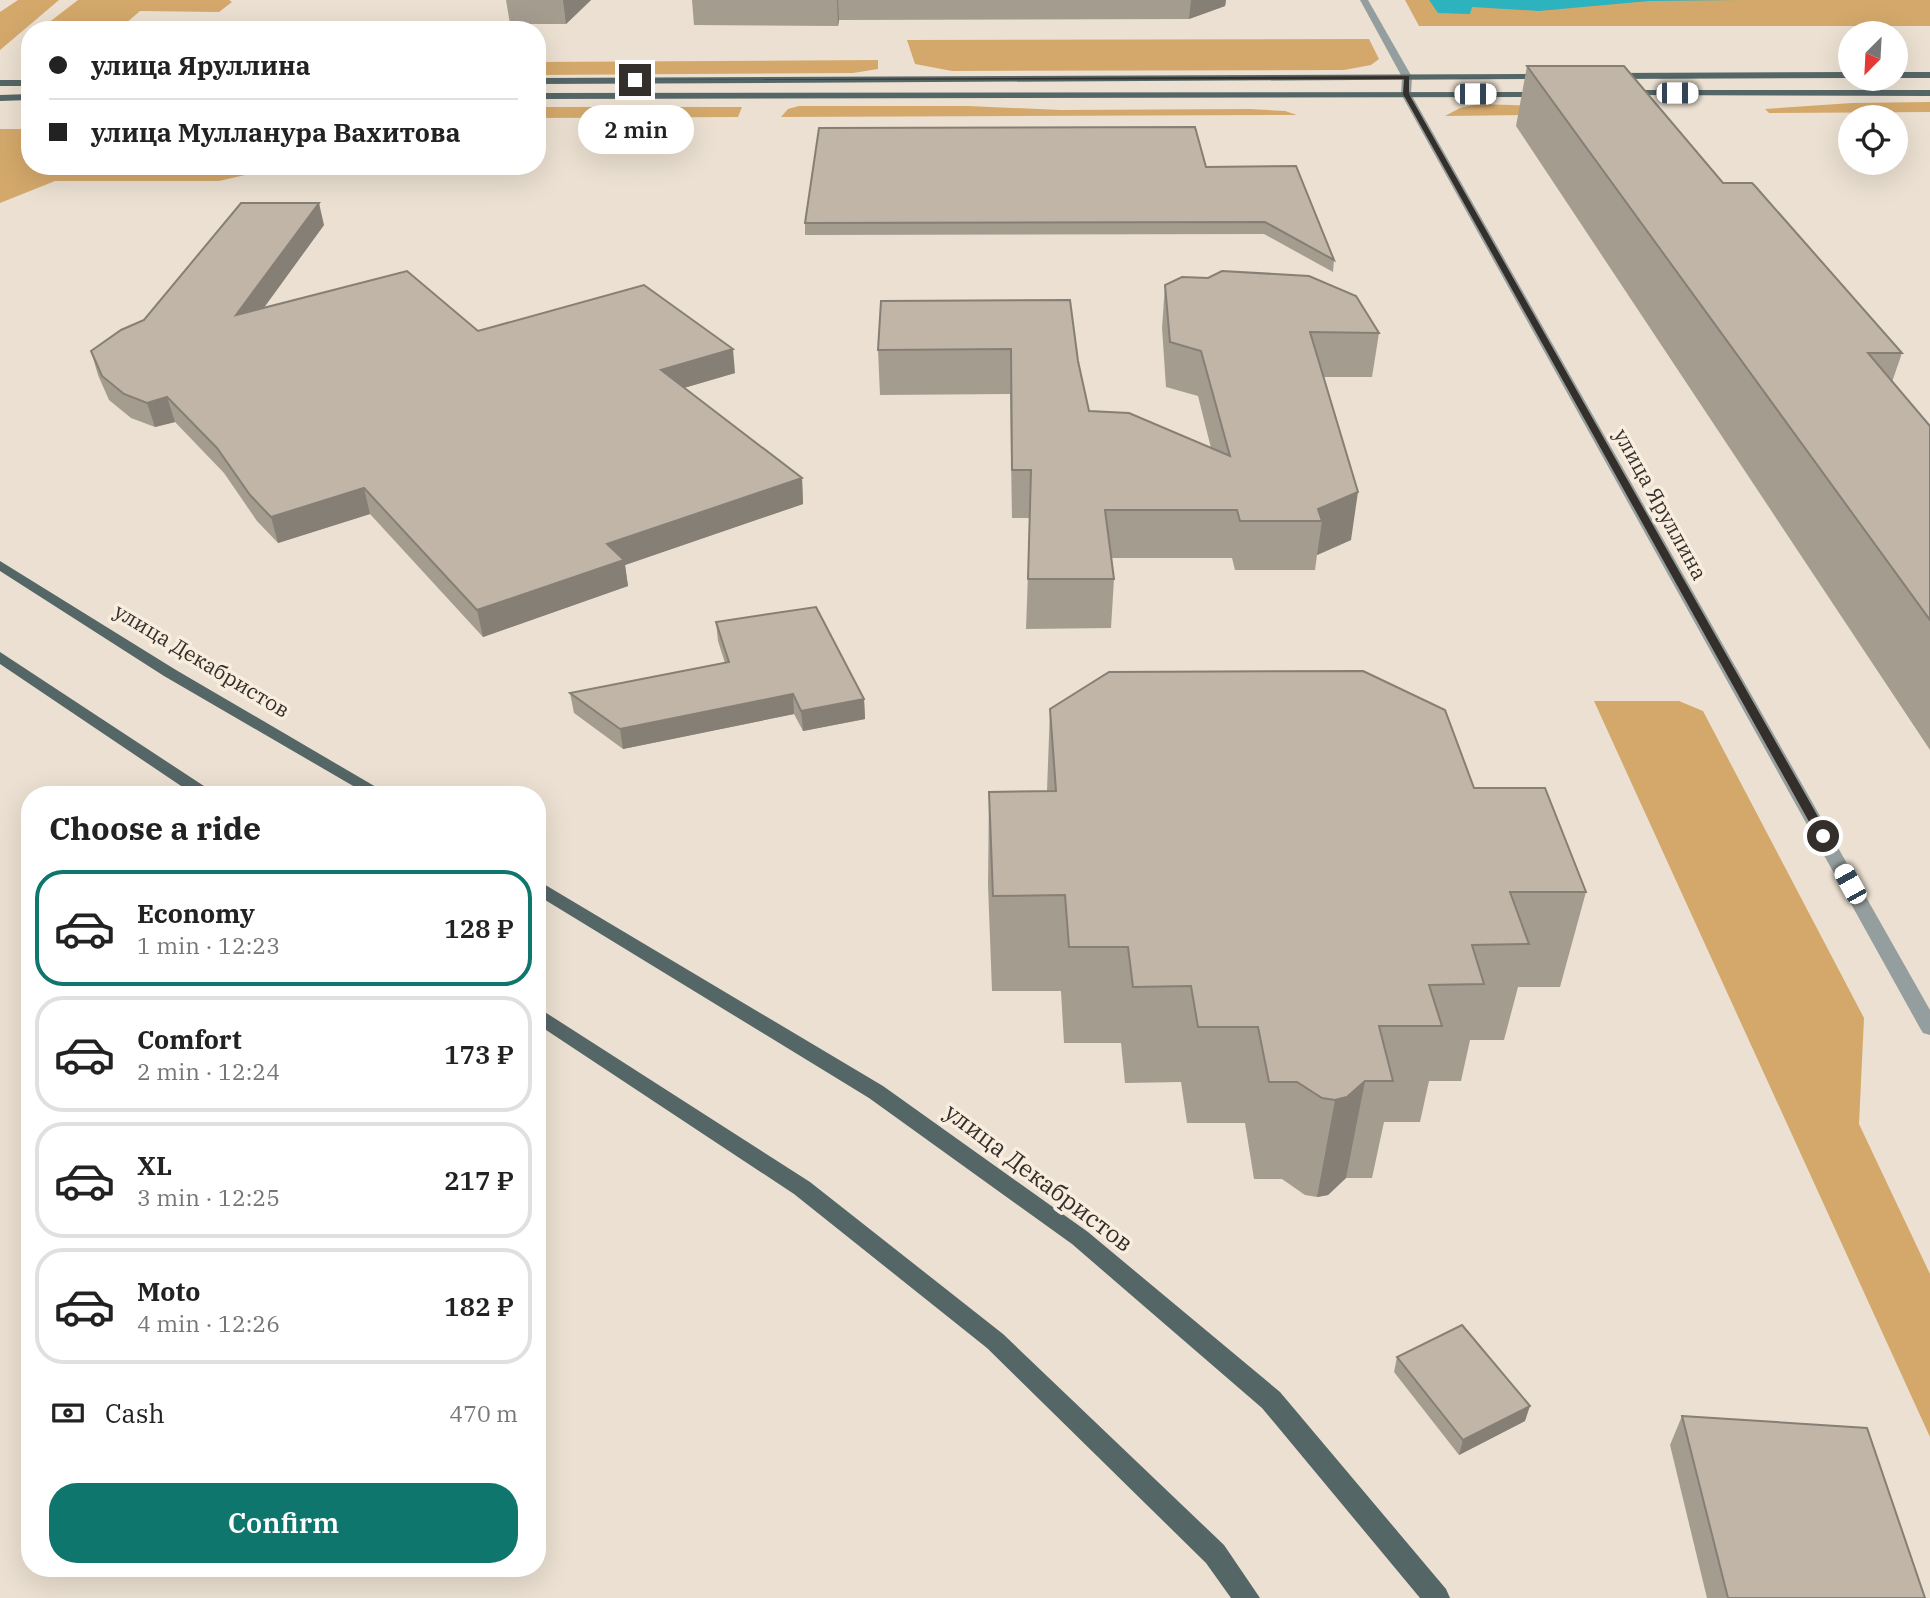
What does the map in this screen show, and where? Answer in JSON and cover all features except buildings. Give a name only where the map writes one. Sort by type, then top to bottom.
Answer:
[{"type":"main road","points":[[1607,76],[1838,75]]},
{"type":"main road","points":[[1908,75],[1930,75]]},
{"type":"main road","points":[[546,81],[1566,76]]},
{"type":"main road","points":[[0,83],[21,83]]},
{"type":"main road","points":[[1610,93],[1930,93]]},
{"type":"main road","points":[[546,96],[1556,94]]},
{"type":"main road","points":[[0,98],[21,97]]},
{"type":"main road","name":"улица Декабристов","points":[[0,565],[170,673],[365,786]]},
{"type":"main road","points":[[0,657],[192,786]]},
{"type":"main road","name":"улица Декабристов","points":[[546,891],[876,1092],[1080,1238],[1271,1400],[1437,1598]]},
{"type":"main road","points":[[546,1020],[802,1188],[995,1341],[1215,1554],[1247,1598]]},
{"type":"street","points":[[1364,0],[1407,77],[1406,94]]},
{"type":"street","name":"улица Яруллина","points":[[1406,94],[1930,1028]]},
{"type":"shaded area","points":[[18,0],[59,0],[34,21],[21,21],[21,32],[0,50],[0,12]]},
{"type":"shaded area","points":[[78,0],[232,2],[219,12],[140,11],[128,21],[51,21]]},
{"type":"shaded area","points":[[1405,0],[1930,0],[1930,26],[1908,26],[1908,21],[1838,21],[1838,26],[1419,26]]},
{"type":"shaded area","points":[[1369,39],[1379,59],[1371,65],[1344,70],[952,71],[915,64],[907,40]]},
{"type":"shaded area","points":[[878,60],[878,69],[853,73],[546,75],[546,62]]},
{"type":"shaded area","points":[[1930,102],[1930,112],[1908,112],[1908,105],[1838,105],[1838,113],[1769,113],[1765,109],[1852,103]]},
{"type":"shaded area","points":[[1478,104],[1607,108],[1611,114],[1445,116],[1460,108]]},
{"type":"shaded area","points":[[799,106],[968,106],[1061,110],[1250,109],[1285,111],[1297,115],[781,117],[788,109]]},
{"type":"shaded area","points":[[546,107],[742,107],[738,117],[546,118]]},
{"type":"shaded area","points":[[0,129],[21,129],[21,175],[245,175],[219,181],[55,181],[0,203]]},
{"type":"shaded area","points":[[1594,701],[1679,701],[1703,711],[1864,1018],[1859,1124],[1930,1274],[1930,1437]]},
{"type":"water","points":[[1429,0],[1738,0],[1649,1],[1539,11],[1472,7],[1470,14],[1438,13]]},
{"type":"route","points":[[635,80],[1407,77],[1406,94],[1823,836]]}]
